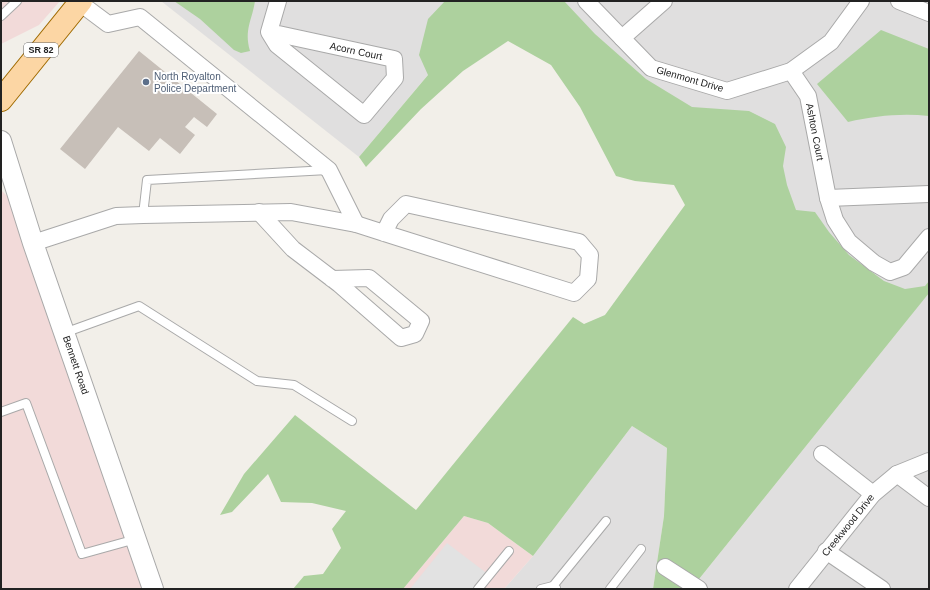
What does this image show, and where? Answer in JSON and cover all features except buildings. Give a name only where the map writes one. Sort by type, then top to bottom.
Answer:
[{"type":"main road","name":"SR 82","points":[[1,100],[80,2]]},
{"type":"street","points":[[269,32],[278,1]]},
{"type":"street","name":"Glenmont Drive","points":[[586,1],[651,68],[726,90],[792,71],[830,42],[861,1]]},
{"type":"street","points":[[622,38],[664,1]]},
{"type":"street","points":[[899,1],[929,13]]},
{"type":"street","points":[[80,2],[108,24],[140,17],[329,170],[356,224]]},
{"type":"street","name":"Acorn Court","points":[[269,32],[394,59],[395,78],[364,115],[276,45],[269,32]]},
{"type":"street","name":"Ashton Court","points":[[792,71],[808,96],[828,198],[835,220],[849,242],[874,263],[890,272],[904,267],[929,237]]},
{"type":"street","name":"Bennett Road","points":[[1,141],[8,180],[33,243],[153,589]]},
{"type":"street","points":[[828,198],[929,194]]},
{"type":"street","points":[[33,243],[116,216],[291,212],[356,224],[384,233],[574,293],[588,279],[590,255],[579,242],[406,204],[391,219],[384,233]]},
{"type":"street","points":[[259,212],[293,249],[332,279],[401,338],[415,334],[421,321],[369,278],[332,279]]},
{"type":"street","points":[[822,454],[873,494]]},
{"type":"street","name":"Creekwood Drive","points":[[798,589],[826,551],[873,494],[897,474],[929,461]]},
{"type":"street","points":[[897,474],[929,498]]},
{"type":"street","points":[[826,551],[882,589]]},
{"type":"street","points":[[665,567],[699,589]]},
{"type":"lane","points":[[1,16],[17,1]]},
{"type":"lane","points":[[143,215],[147,180],[329,170]]},
{"type":"lane","points":[[64,333],[139,306],[257,381],[294,385],[352,421]]},
{"type":"lane","points":[[1,412],[26,403],[82,554],[136,539]]},
{"type":"lane","points":[[541,589],[555,587],[606,521]]},
{"type":"lane","points":[[610,589],[641,550]]},
{"type":"lane","points":[[478,589],[509,552]]},
{"type":"shaded area","points":[[1,1],[60,1],[39,25],[1,44]]},
{"type":"shaded area","points":[[161,1],[490,1],[359,157]]},
{"type":"shaded area","points":[[506,1],[929,1],[929,589],[691,589],[912,314]]},
{"type":"shaded area","points":[[1,190],[15,204],[145,589],[1,589]]},
{"type":"shaded area","points":[[632,426],[667,448],[664,516],[653,589],[504,589],[533,556]]},
{"type":"shaded area","points":[[464,516],[488,523],[533,556],[504,589],[403,589]]},
{"type":"shaded area","points":[[447,543],[493,578],[484,589],[410,589]]},
{"type":"green space","points":[[174,1],[255,1],[248,31],[250,51],[241,53],[234,50],[200,19]]},
{"type":"green space","points":[[445,1],[564,1],[595,34],[646,79],[692,107],[749,111],[775,124],[786,147],[783,166],[787,185],[796,210],[815,212],[829,232],[849,255],[884,281],[905,289],[925,286],[929,281],[929,293],[691,589],[653,589],[664,516],[667,448],[632,426],[533,556],[488,523],[464,516],[403,589],[293,589],[304,576],[323,574],[341,548],[332,529],[346,511],[312,503],[281,502],[268,474],[232,512],[220,515],[244,474],[295,415],[416,510],[573,317],[584,324],[605,315],[685,205],[674,185],[635,181],[616,176],[580,107],[551,65],[508,41],[463,71],[421,109],[366,167],[359,157],[428,75],[419,55],[428,19]]},
{"type":"green space","points":[[881,30],[929,49],[929,116],[888,116],[848,122],[817,84]]},
{"type":"place","name":"North Royalton Police Department","points":[[146,82]]}]
